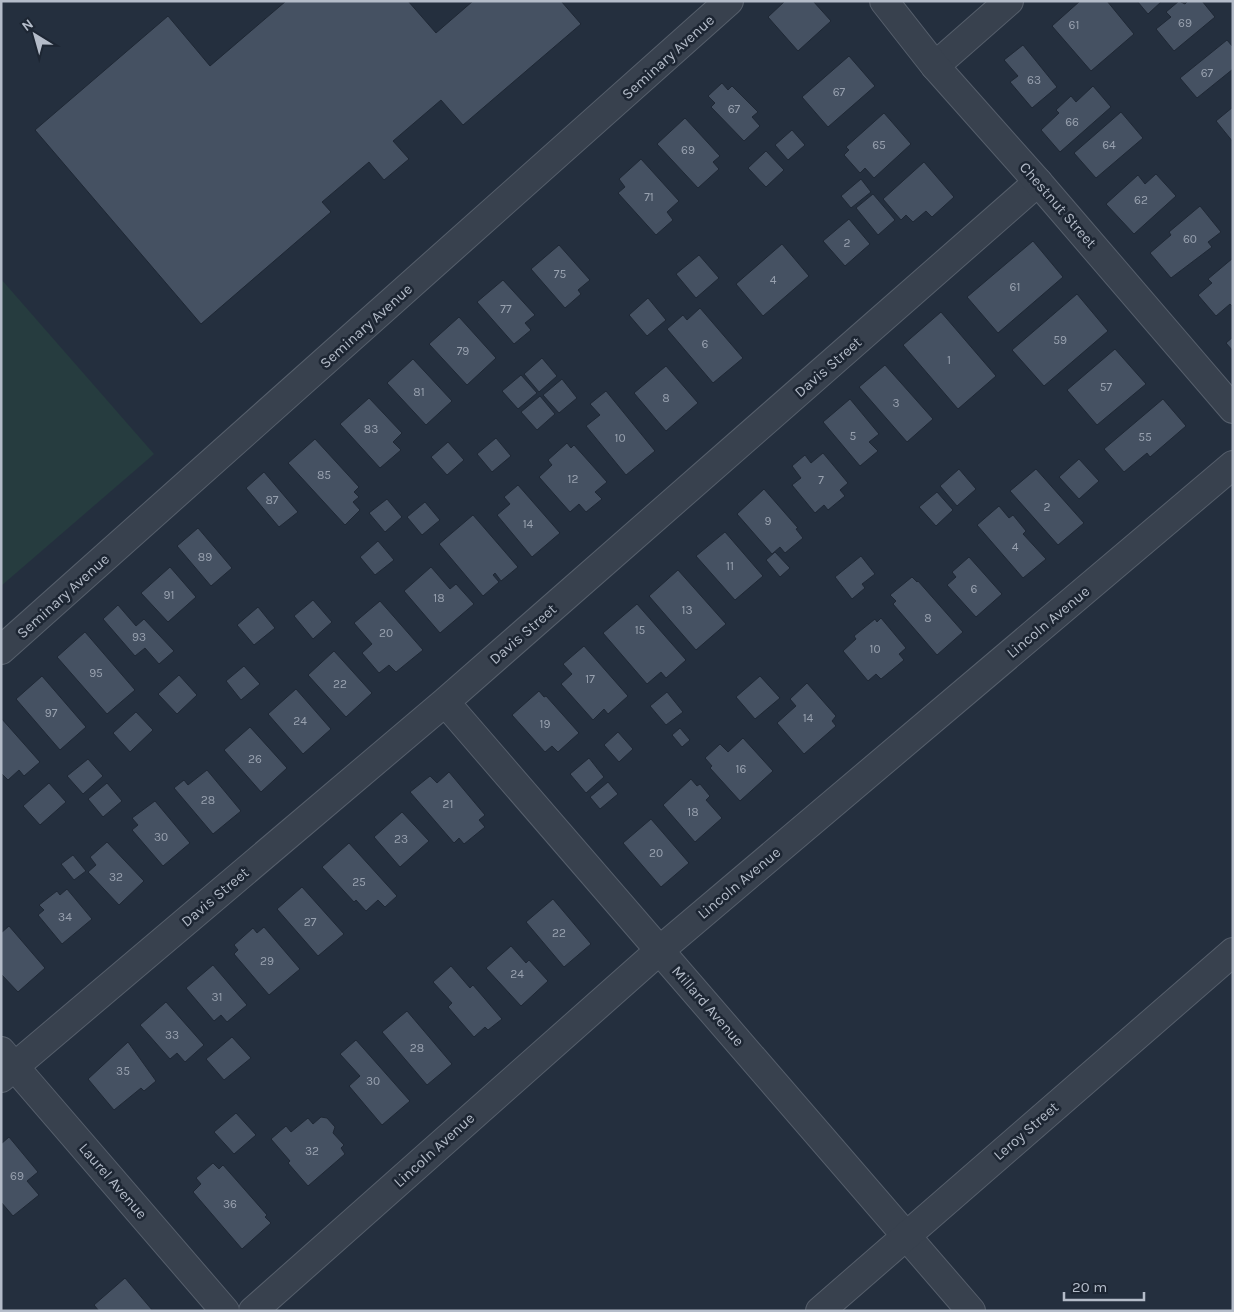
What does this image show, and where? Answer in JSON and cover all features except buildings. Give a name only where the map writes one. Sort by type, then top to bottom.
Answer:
[{"type":"street","name":"Seminary Avenue","points":[[1,650],[729,1]]},
{"type":"street","name":"Chestnut Street","points":[[884,1],[935,66],[1038,182],[1233,409]]},
{"type":"street","points":[[935,66],[1009,1]]},
{"type":"street","name":"Davis Street","points":[[6,1065],[445,702],[1038,182]]},
{"type":"street","name":"Lincoln Avenue","points":[[253,1311],[660,950],[1233,465]]},
{"type":"street","name":"Millard Avenue","points":[[445,702],[970,1311]]},
{"type":"street","name":"Leroy Street","points":[[820,1311],[1233,952]]},
{"type":"street","name":"Laurel Avenue","points":[[6,1065],[226,1311]]},
{"type":"green space","points":[[1,279],[154,454],[1,586]]}]
